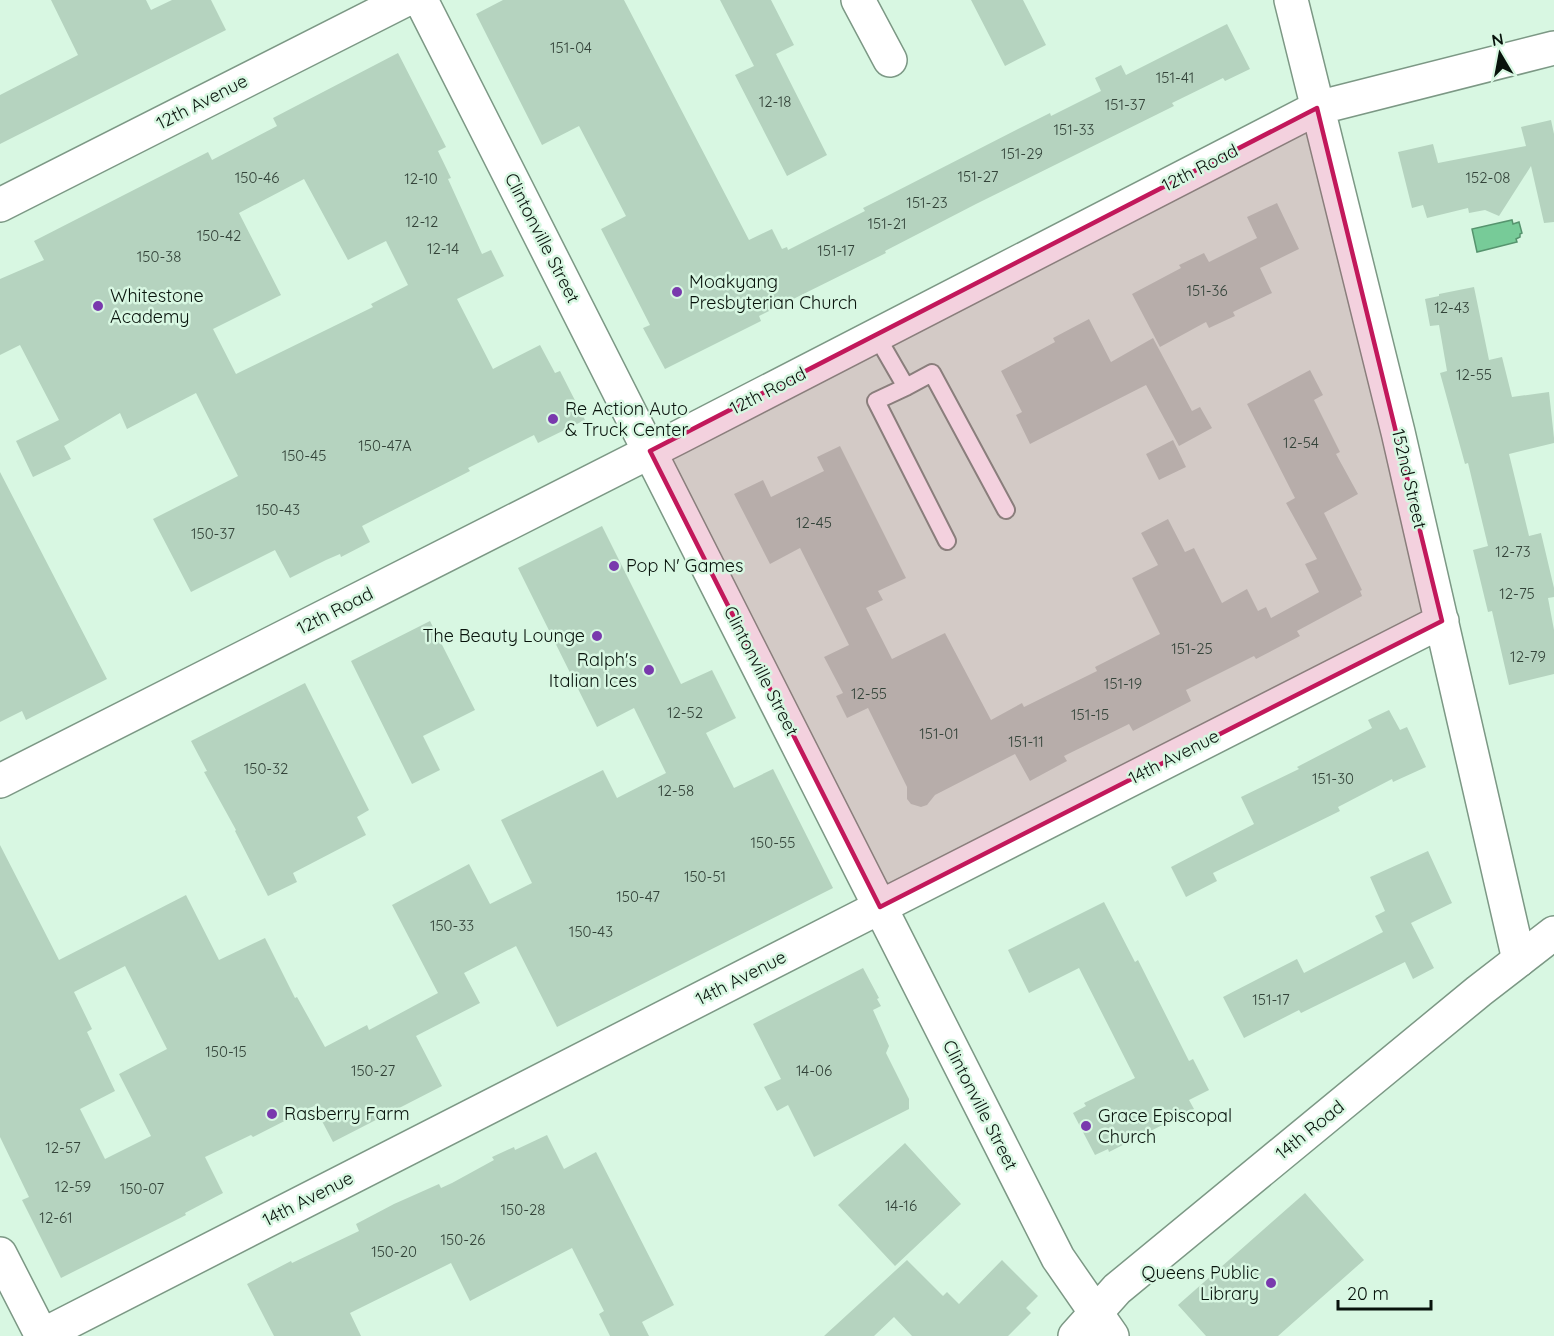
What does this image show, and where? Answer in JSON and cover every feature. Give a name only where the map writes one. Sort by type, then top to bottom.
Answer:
[{"type":"street","name":"12th Avenue","points":[[0,205],[405,0]]},
{"type":"street","name":"Clintonville Street","points":[[421,0],[1094,1328]]},
{"type":"street","points":[[858,0],[890,60]]},
{"type":"street","name":"152nd Street","points":[[1291,0],[1398,432],[1519,960]]},
{"type":"street","name":"12th Road","points":[[0,782],[1317,108],[1554,48]]},
{"type":"street","name":"14th Avenue","points":[[42,1336],[1442,621]]},
{"type":"street","name":"14th Road","points":[[1094,1328],[1116,1289],[1554,933]]},
{"type":"street","points":[[0,1254],[42,1336]]},
{"type":"lane","points":[[876,335],[906,387]]},
{"type":"lane","points":[[947,542],[876,401],[932,373],[1005,510]]},
{"type":"highlighted area","points":[[1317,108],[1442,621],[880,907],[650,451]]},
{"type":"shaded area","points":[[1512,220],[1513,224],[1519,222],[1522,233],[1516,239],[1517,242],[1477,252],[1472,229]]},
{"type":"building","points":[[51,0],[146,0],[151,10],[172,0],[211,0],[226,30],[0,144],[0,95],[78,55]]},
{"type":"building","points":[[503,0],[624,0],[749,240],[772,229],[782,249],[787,247],[788,250],[865,211],[863,208],[1024,126],[1050,113],[1051,116],[1101,91],[1095,78],[1121,65],[1126,75],[1227,24],[1250,69],[1225,81],[1223,78],[1172,103],[1174,106],[976,204],[885,251],[886,253],[759,316],[761,321],[665,369],[643,328],[650,325],[601,229],[626,216],[579,126],[542,145],[476,14]]},
{"type":"building","points":[[720,0],[771,0],[794,45],[776,54],[827,155],[787,176],[735,75],[754,66]]},
{"type":"building","points":[[971,0],[1023,0],[1046,45],[1005,66]]},
{"type":"building","points":[[398,53],[446,147],[438,151],[451,178],[448,179],[482,254],[491,250],[504,276],[457,299],[493,369],[540,345],[555,373],[560,371],[585,420],[538,443],[534,435],[468,468],[470,471],[362,526],[370,542],[341,557],[340,554],[290,578],[275,550],[191,592],[153,519],[238,476],[196,393],[127,429],[120,413],[64,446],[71,459],[33,477],[16,441],[59,420],[20,345],[0,355],[0,279],[44,260],[34,241],[208,152],[212,160],[277,126],[273,118]],"holes":[[[304,179],[348,260],[386,241],[408,285],[371,304],[373,307],[236,374],[213,329],[281,295],[239,213]]]},
{"type":"building","points":[[1551,120],[1554,134],[1554,222],[1544,223],[1531,166],[1499,216],[1485,210],[1469,213],[1468,208],[1427,218],[1423,205],[1412,208],[1398,152],[1433,144],[1438,163],[1526,146],[1521,127]]},
{"type":"building","points":[[1277,203],[1299,249],[1260,268],[1272,293],[1233,312],[1235,316],[1209,328],[1206,322],[1160,347],[1132,294],[1181,268],[1179,265],[1204,253],[1209,262],[1257,238],[1247,217]]},
{"type":"building","points":[[1474,287],[1489,360],[1502,357],[1512,397],[1549,392],[1554,438],[1554,443],[1509,454],[1529,536],[1541,533],[1554,588],[1554,597],[1548,598],[1554,630],[1554,674],[1509,685],[1492,611],[1488,612],[1473,550],[1488,546],[1468,463],[1465,464],[1440,373],[1447,371],[1439,325],[1430,326],[1425,299]]},
{"type":"building","points":[[1089,319],[1111,362],[1153,338],[1192,411],[1200,407],[1212,428],[1179,446],[1146,385],[1030,444],[1016,415],[1022,412],[1001,371],[1055,342],[1053,338]]},
{"type":"building","points":[[1310,370],[1323,395],[1314,400],[1340,452],[1336,454],[1358,494],[1324,513],[1362,590],[1360,591],[1362,596],[1297,631],[1300,636],[1256,659],[1254,656],[1186,690],[1191,701],[1133,731],[1129,724],[1064,756],[1067,761],[1030,781],[1015,754],[935,795],[927,805],[921,807],[911,804],[907,799],[907,787],[868,708],[847,718],[836,696],[843,693],[824,657],[849,645],[800,548],[770,564],[734,494],[763,480],[771,497],[824,471],[817,457],[840,446],[906,578],[878,591],[883,600],[866,608],[892,659],[945,633],[991,720],[1022,703],[1024,707],[1097,671],[1095,667],[1160,634],[1132,578],[1158,565],[1141,533],[1168,519],[1185,552],[1194,548],[1222,603],[1247,589],[1258,611],[1266,607],[1271,618],[1319,592],[1305,564],[1317,559],[1286,503],[1295,498],[1247,404]]},
{"type":"building","points":[[1173,440],[1186,467],[1159,480],[1146,454]]},
{"type":"building","points":[[0,472],[107,679],[26,720],[22,711],[0,722]]},
{"type":"building","points":[[602,526],[681,684],[712,670],[736,718],[706,733],[734,788],[773,769],[833,888],[557,1027],[516,946],[464,973],[480,1003],[416,1036],[442,1086],[333,1142],[314,1106],[253,1137],[251,1135],[205,1157],[223,1193],[185,1213],[186,1215],[61,1278],[22,1200],[29,1197],[0,1137],[0,845],[59,960],[186,895],[219,960],[265,938],[295,998],[297,997],[325,1047],[367,1025],[369,1030],[438,993],[392,905],[469,864],[490,904],[532,883],[501,820],[603,770],[617,798],[666,773],[634,708],[597,727],[518,568]],"holes":[[[125,966],[167,1049],[119,1074],[151,1136],[105,1159],[80,1109],[115,1091],[87,1032],[92,1029],[74,992]]]},
{"type":"building","points":[[430,621],[475,710],[423,736],[440,770],[412,784],[351,661]]},
{"type":"building","points":[[305,683],[369,810],[357,817],[366,835],[293,873],[297,882],[268,896],[236,830],[204,772],[207,771],[191,741]]},
{"type":"building","points":[[1389,710],[1400,730],[1407,727],[1426,767],[1393,782],[1392,779],[1338,807],[1340,811],[1213,873],[1217,881],[1186,897],[1171,867],[1254,824],[1241,797],[1299,769],[1297,767],[1372,728],[1368,720]]},
{"type":"building","points":[[1428,851],[1452,903],[1411,923],[1434,968],[1413,979],[1405,962],[1301,1013],[1299,1010],[1244,1038],[1223,997],[1297,959],[1304,973],[1383,932],[1375,916],[1385,911],[1370,877]]},
{"type":"building","points":[[1104,902],[1135,962],[1138,960],[1189,1061],[1193,1059],[1209,1090],[1189,1100],[1194,1109],[1109,1152],[1108,1149],[1095,1155],[1073,1113],[1086,1106],[1084,1103],[1135,1078],[1079,968],[1029,993],[1008,950]]},
{"type":"building","points":[[863,968],[879,998],[877,999],[881,1006],[873,1010],[889,1046],[886,1053],[909,1099],[909,1109],[814,1157],[788,1105],[777,1111],[764,1087],[781,1079],[753,1024]]},
{"type":"building","points":[[547,1135],[564,1169],[596,1152],[674,1305],[642,1322],[649,1336],[610,1336],[599,1314],[604,1311],[572,1248],[470,1301],[451,1263],[350,1313],[361,1336],[274,1336],[247,1284],[291,1261],[292,1263],[359,1231],[356,1224],[394,1204],[439,1184],[441,1188],[494,1160],[492,1157],[514,1147],[515,1150]]},
{"type":"building","points":[[905,1143],[961,1204],[895,1266],[838,1205]]},
{"type":"building","name":"Queens Public Library","points":[[1305,1193],[1364,1260],[1278,1336],[1206,1336],[1178,1305]]},
{"type":"building","points":[[907,1260],[943,1296],[947,1292],[959,1304],[1002,1260],[1038,1296],[1026,1308],[1031,1313],[1008,1336],[912,1336],[894,1317],[874,1336],[824,1336]]},
{"type":"place","name":"Moakyang Presbyterian Church","points":[[677,292]]},
{"type":"place","name":"Whitestone Academy","points":[[98,306]]},
{"type":"place","name":"Re Action Auto & Truck Center","points":[[553,419]]},
{"type":"place","name":"Pop N' Games","points":[[614,566]]},
{"type":"place","name":"The Beauty Lounge","points":[[597,636]]},
{"type":"place","name":"Ralph's Italian Ices","points":[[649,670]]},
{"type":"place","name":"Rasberry Farm","points":[[272,1114]]},
{"type":"place","name":"Grace Episcopal Church","points":[[1086,1126]]},
{"type":"place","name":"Queens Public Library","points":[[1271,1283]]}]
